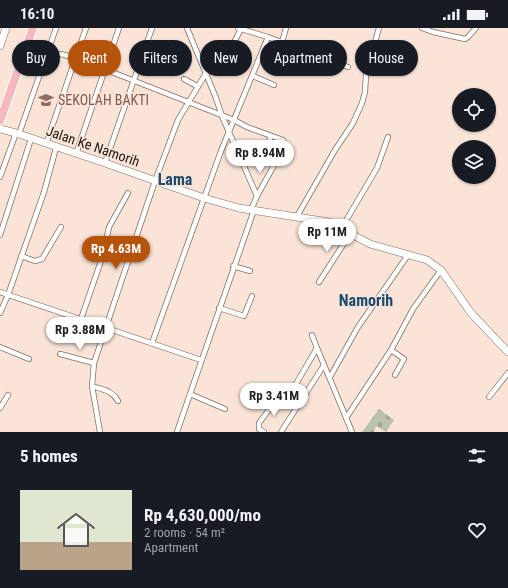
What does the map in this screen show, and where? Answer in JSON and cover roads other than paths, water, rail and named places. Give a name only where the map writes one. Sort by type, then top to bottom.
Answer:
[{"type":"highway","points":[[0,121],[33,28]]},
{"type":"street","points":[[0,46],[6,28]]},
{"type":"street","points":[[0,177],[56,28]]},
{"type":"street","points":[[82,40],[86,28]]},
{"type":"street","points":[[115,40],[119,28]]},
{"type":"street","points":[[106,163],[152,28]]},
{"type":"street","points":[[187,28],[200,59]]},
{"type":"street","points":[[283,40],[286,28]]},
{"type":"street","points":[[296,218],[335,150],[353,123],[362,103],[365,92],[366,74],[379,28]]},
{"type":"street","points":[[422,28],[465,39],[476,28]]},
{"type":"street","points":[[235,40],[240,29],[250,29],[276,40]]},
{"type":"street","points":[[152,343],[229,132],[268,37]]},
{"type":"street","points":[[61,54],[68,56]]},
{"type":"street","points":[[46,144],[70,76]]},
{"type":"street","points":[[76,154],[103,76]]},
{"type":"street","points":[[121,76],[234,120],[247,127],[282,139],[284,143],[272,169],[256,196],[177,432]]},
{"type":"street","points":[[101,432],[92,386],[94,364],[132,247],[178,120],[204,76]]},
{"type":"street","points":[[207,76],[222,116],[256,196]]},
{"type":"street","points":[[253,76],[274,85]]},
{"type":"street","points":[[184,79],[197,86]]},
{"type":"street","name":"Jalan Ke Namorih","points":[[0,129],[106,163],[204,198],[252,210],[265,211],[296,218],[330,222],[370,244],[427,260],[441,270],[471,313],[508,352]]},
{"type":"street","points":[[262,159],[271,136]]},
{"type":"street","points":[[341,229],[377,168],[388,138]]},
{"type":"street","points":[[0,235],[31,139]]},
{"type":"street","points":[[0,313],[8,295],[44,192],[56,148]]},
{"type":"street","points":[[81,319],[110,225],[128,193]]},
{"type":"street","points":[[21,256],[35,260],[42,259],[61,227]]},
{"type":"street","points":[[319,282],[350,234]]},
{"type":"street","points":[[107,238],[132,247]]},
{"type":"street","points":[[330,377],[361,323],[408,255]]},
{"type":"street","points":[[233,266],[250,270]]},
{"type":"street","points":[[346,418],[391,350],[413,309],[441,270]]},
{"type":"street","points":[[0,292],[201,360]]},
{"type":"street","points":[[219,308],[244,316],[252,296]]},
{"type":"street","points":[[312,335],[352,432]]},
{"type":"street","points":[[0,347],[29,359]]},
{"type":"street","points":[[290,394],[317,348]]},
{"type":"street","points":[[391,350],[404,359],[395,375]]},
{"type":"street","points":[[60,354],[94,364]]},
{"type":"street","points":[[281,432],[324,365]]},
{"type":"street","points":[[489,397],[508,373]]},
{"type":"street","points":[[92,386],[110,392],[115,395],[118,401]]},
{"type":"street","points":[[0,408],[8,394]]},
{"type":"street","points":[[190,394],[225,409]]},
{"type":"street","points":[[264,432],[259,429],[259,423],[276,399],[279,398]]},
{"type":"place","name":"SEKOLAH BAKTI","points":[[46,100]]},
{"type":"district","name":"Lama","points":[[175,179]]},
{"type":"district","name":"Namorih","points":[[366,300]]}]
